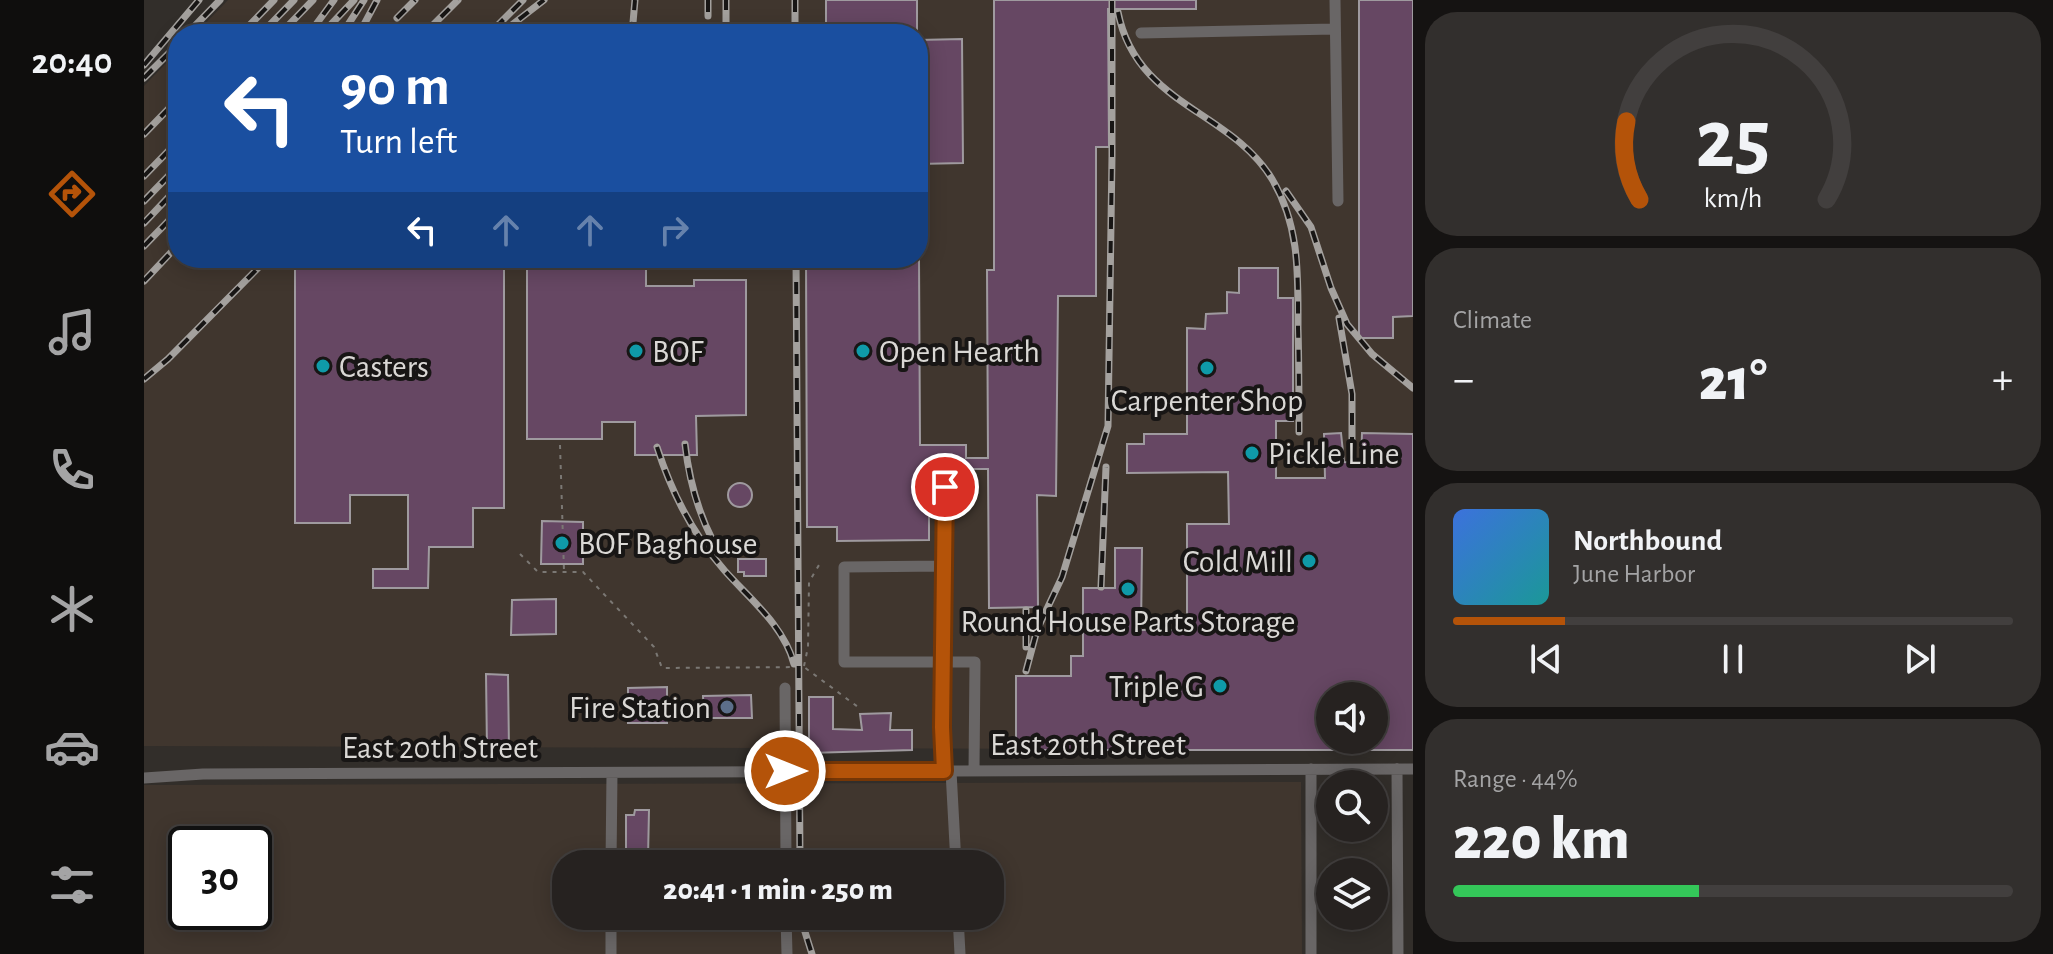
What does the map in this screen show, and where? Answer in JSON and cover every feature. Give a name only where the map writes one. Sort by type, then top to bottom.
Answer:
[{"type":"street","points":[[1335,0],[1338,201]]},
{"type":"street","points":[[1141,33],[1335,29]]},
{"type":"street","points":[[945,487],[943,662],[955,850]]},
{"type":"street","points":[[944,566],[844,567],[844,662],[975,662],[974,771]]},
{"type":"street","points":[[785,688],[786,850]]},
{"type":"street","points":[[1311,769],[1311,954]]},
{"type":"street","points":[[1397,769],[1398,954]]},
{"type":"street","name":"East 20th Street","points":[[144,776],[1413,769]]},
{"type":"street","points":[[611,850],[612,773]]},
{"type":"street","points":[[611,930],[611,954]]},
{"type":"street","points":[[786,930],[787,954]]},
{"type":"street","points":[[959,930],[960,954]]},
{"type":"path","points":[[560,445],[564,572]]},
{"type":"path","points":[[520,554],[538,572],[583,572],[654,647],[662,668],[804,667],[858,707]]},
{"type":"path","points":[[804,667],[808,647],[809,582],[819,565]]},
{"type":"shaded area","points":[[228,0],[1413,0],[1413,750],[1388,750],[1388,682],[1316,682],[1316,750],[144,746],[144,86],[168,61],[168,268],[928,268],[928,24],[205,24]]},
{"type":"shaded area","points":[[1301,782],[1302,954],[144,954],[144,785]]},
{"type":"building","points":[[826,0],[917,0],[917,24],[826,24]]},
{"type":"building","points":[[994,0],[1196,0],[1196,9],[1108,9],[1109,147],[1096,147],[1096,296],[1058,296],[1056,496],[1037,495],[1038,607],[989,608],[988,469],[929,469],[929,540],[837,541],[837,527],[807,527],[806,268],[919,268],[920,445],[966,445],[966,458],[988,458],[987,270],[994,270]]},
{"type":"building","points":[[1359,0],[1413,0],[1413,316],[1393,317],[1393,338],[1359,338]]},
{"type":"building","points":[[962,39],[963,163],[928,164],[928,40]]},
{"type":"building","name":"Casters","points":[[295,268],[504,268],[504,508],[473,508],[473,547],[429,547],[428,588],[373,588],[373,569],[408,569],[408,495],[350,495],[350,523],[295,523]]},
{"type":"building","name":"BOF","points":[[527,268],[646,268],[646,286],[694,286],[694,280],[746,280],[746,415],[696,416],[697,455],[635,455],[635,422],[602,422],[602,439],[527,439]]},
{"type":"building","points":[[1239,268],[1278,268],[1278,298],[1293,298],[1293,421],[1276,421],[1276,478],[1325,478],[1324,434],[1341,433],[1344,462],[1361,463],[1362,433],[1413,434],[1413,750],[1388,750],[1388,682],[1316,682],[1316,750],[1016,750],[1016,676],[1071,676],[1071,656],[1083,656],[1083,588],[1115,588],[1115,548],[1142,548],[1141,630],[1187,630],[1187,524],[1229,524],[1228,472],[1127,473],[1127,444],[1144,444],[1144,434],[1187,434],[1187,328],[1205,329],[1206,314],[1227,313],[1227,292],[1239,293]]},
{"type":"building","points":[[740,483],[748,487],[752,495],[748,503],[740,507],[732,503],[728,495],[732,487]]},
{"type":"building","name":"BOF Baghouse","points":[[542,521],[583,522],[583,564],[541,564]]},
{"type":"building","points":[[738,559],[766,559],[766,576],[744,576],[744,572],[738,572]]},
{"type":"building","points":[[556,599],[556,634],[511,635],[512,600]]},
{"type":"building","points":[[486,674],[508,675],[509,750],[487,750]]},
{"type":"building","points":[[667,687],[667,723],[628,723],[628,688]]},
{"type":"building","name":"Fire Station","points":[[751,695],[752,718],[704,718],[703,696]]},
{"type":"building","points":[[809,697],[833,697],[833,729],[862,730],[860,714],[891,713],[890,730],[912,730],[912,750],[809,753]]},
{"type":"building","points":[[635,810],[649,810],[648,850],[626,850],[626,815],[634,815]]},
{"type":"railway","points":[[179,24],[199,0]]},
{"type":"railway","points":[[197,24],[220,0]]},
{"type":"railway","points":[[251,24],[274,0]]},
{"type":"railway","points":[[271,24],[294,0]]},
{"type":"railway","points":[[290,24],[313,0]]},
{"type":"railway","points":[[316,24],[334,0]]},
{"type":"railway","points":[[331,24],[354,0]]},
{"type":"railway","points":[[348,24],[364,0]]},
{"type":"railway","points":[[364,24],[377,0]]},
{"type":"railway","points":[[397,18],[415,0]]},
{"type":"railway","points":[[434,24],[458,0]]},
{"type":"railway","points":[[499,24],[523,0]]},
{"type":"railway","points":[[513,24],[544,0]]},
{"type":"railway","points":[[633,24],[635,0]]},
{"type":"railway","points":[[708,0],[708,16]]},
{"type":"railway","points":[[726,0],[726,24]]},
{"type":"railway","points":[[795,0],[795,24]]},
{"type":"railway","points":[[1026,671],[1037,630],[1062,577],[1108,426],[1112,0]]},
{"type":"railway","points":[[1118,12],[1128,43],[1144,68],[1164,88],[1233,137],[1254,156],[1281,197],[1296,251],[1299,432]]},
{"type":"railway","points":[[144,65],[168,37]]},
{"type":"railway","points":[[144,78],[168,54]]},
{"type":"railway","points":[[144,134],[168,109]]},
{"type":"railway","points":[[144,176],[168,151]]},
{"type":"railway","points":[[144,201],[168,176]]},
{"type":"railway","points":[[1286,191],[1311,227],[1331,288],[1347,324],[1372,354],[1413,388]]},
{"type":"railway","points":[[144,223],[168,198]]},
{"type":"railway","points":[[144,246],[168,221]]},
{"type":"railway","points":[[144,281],[168,256]]},
{"type":"railway","points":[[144,379],[258,268]]},
{"type":"railway","points":[[796,268],[800,850]]},
{"type":"railway","points":[[1339,318],[1352,394],[1352,457]]},
{"type":"railway","points":[[685,444],[694,494],[713,541]]},
{"type":"railway","points":[[657,447],[676,496],[694,528],[725,571],[783,637],[794,664]]},
{"type":"railway","points":[[1101,587],[1106,467]]},
{"type":"railway","points":[[1026,610],[1026,647]]},
{"type":"railway","points":[[804,930],[812,954]]},
{"type":"place","name":"BOF","points":[[636,351]]},
{"type":"place","name":"Open Hearth","points":[[863,351]]},
{"type":"place","name":"Casters","points":[[323,366]]},
{"type":"place","name":"Carpenter Shop","points":[[1207,368]]},
{"type":"place","name":"Pickle Line","points":[[1252,453]]},
{"type":"place","name":"BOF Baghouse","points":[[562,543]]},
{"type":"place","name":"Cold Mill","points":[[1309,561]]},
{"type":"place","name":"Round House Parts Storage","points":[[1128,589]]},
{"type":"place","name":"Triple G","points":[[1220,686]]},
{"type":"place","name":"Fire Station","points":[[727,707]]},
{"type":"route","points":[[785,771],[944,771],[945,487]]}]
